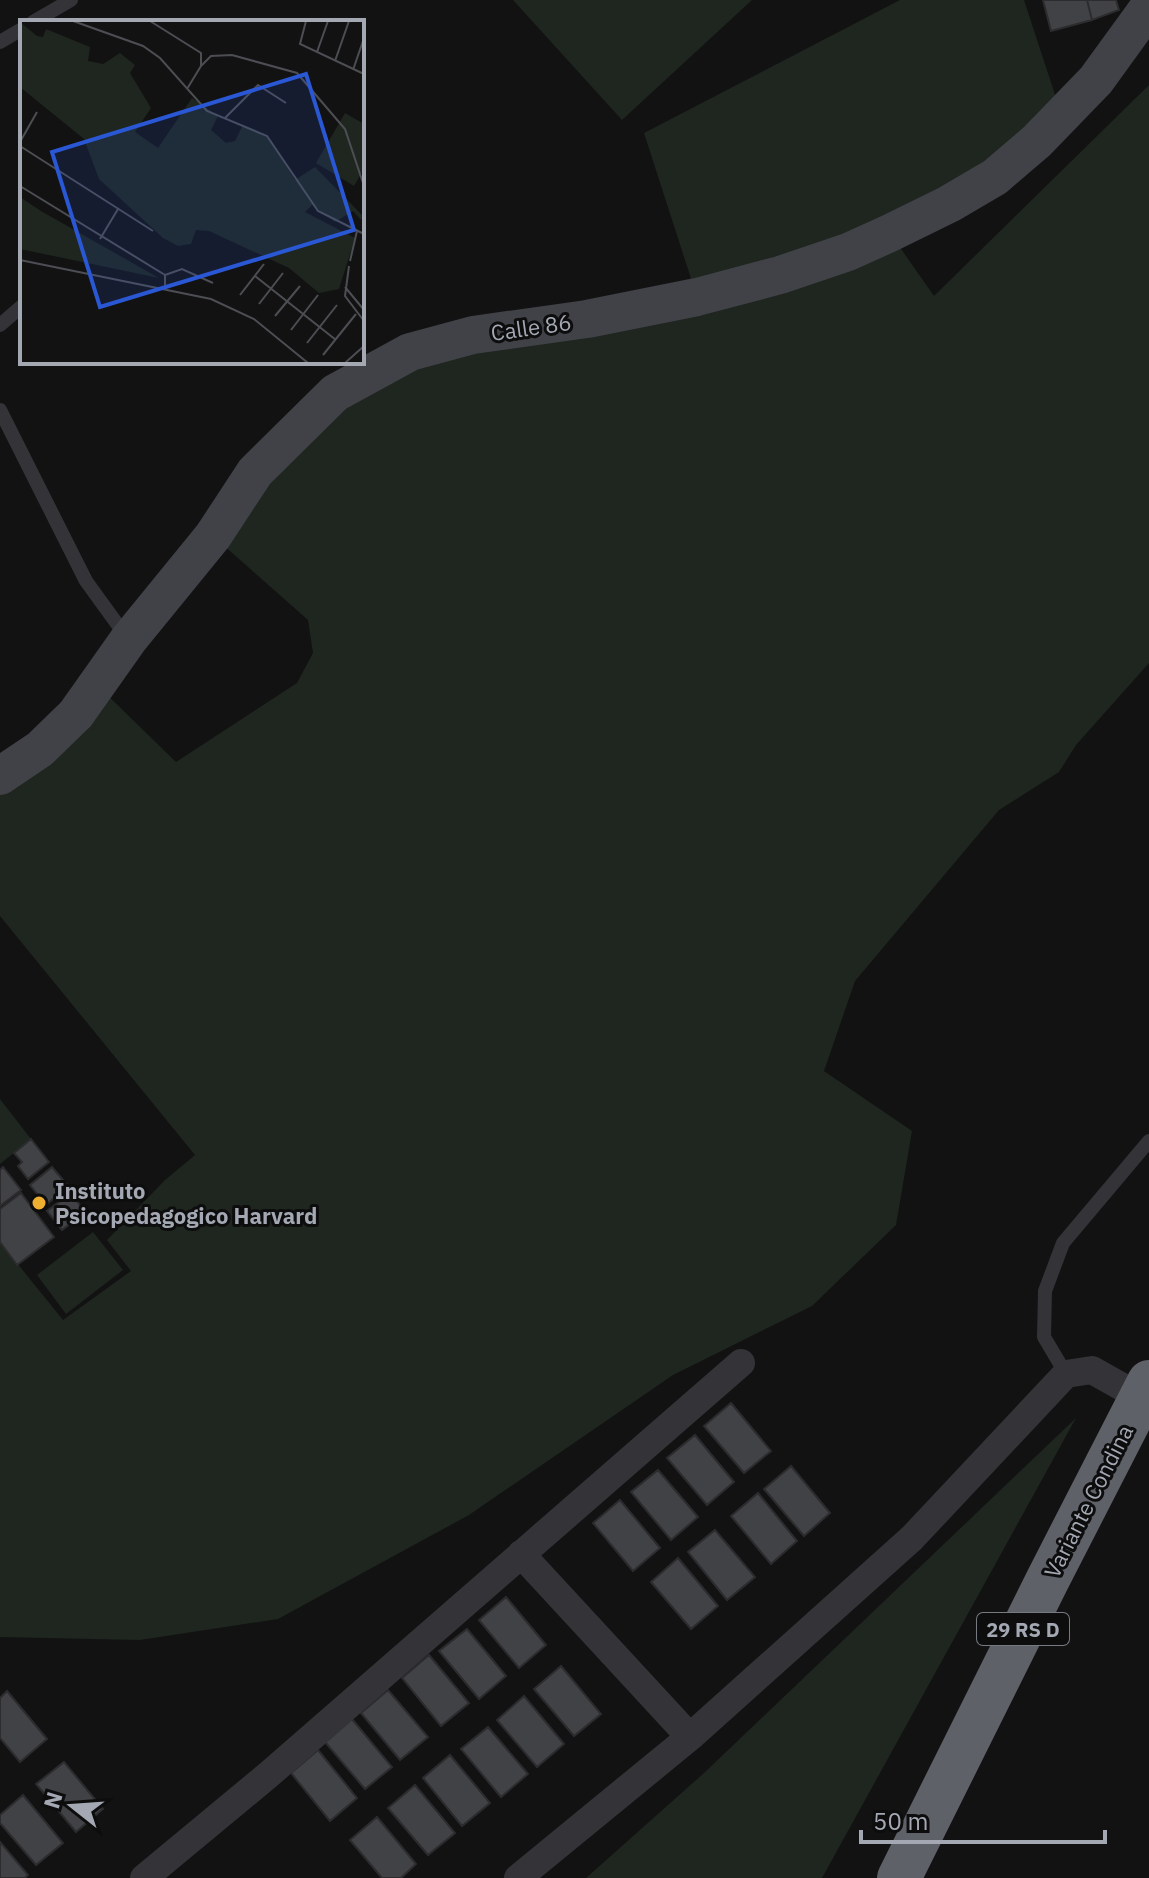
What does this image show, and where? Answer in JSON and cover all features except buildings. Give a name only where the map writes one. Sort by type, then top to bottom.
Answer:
[{"type":"highway","name":"Variante Condina","points":[[899,1878],[1144,1390]]},
{"type":"main road","name":"Calle 86","points":[[0,776],[40,749],[76,714],[129,639],[213,536],[255,472],[335,393],[410,352],[473,335],[587,319],[697,297],[780,275],[848,252],[890,233],[995,177],[1037,141],[1096,80],[1149,7]]},
{"type":"street","points":[[144,1878],[267,1776],[741,1363]]},
{"type":"street","points":[[518,1878],[690,1737],[912,1538],[1066,1374],[1092,1370],[1144,1390]]},
{"type":"street","points":[[521,1554],[690,1737]]},
{"type":"lane","points":[[36,20],[71,0]]},
{"type":"lane","points":[[0,42],[20,30]]},
{"type":"lane","points":[[0,325],[20,308]]},
{"type":"lane","points":[[0,410],[86,581],[129,639]]},
{"type":"lane","points":[[1066,1374],[1044,1337],[1045,1291],[1063,1243],[1149,1141]]},
{"type":"shaded area","points":[[513,0],[752,0],[622,120]]},
{"type":"shaded area","points":[[900,0],[1024,0],[1061,113],[890,233],[934,296],[1149,85],[1149,663],[1076,745],[1059,772],[999,810],[855,981],[824,1071],[912,1131],[896,1225],[812,1306],[673,1375],[469,1515],[278,1619],[140,1640],[0,1637],[0,1242],[63,1320],[131,1271],[107,1240],[165,1180],[195,1155],[0,916],[0,774],[97,685],[176,762],[297,683],[313,653],[308,620],[213,536],[362,378],[696,294],[644,133]]},
{"type":"shaded area","points":[[0,1099],[31,1139],[0,1164]]},
{"type":"shaded area","points":[[93,1232],[123,1270],[66,1314],[37,1275]]},
{"type":"shaded area","points":[[1076,1418],[822,1878],[586,1878],[704,1773]]},
{"type":"place","name":"Instituto Psicopedagogico Harvard","points":[[39,1203]]}]
